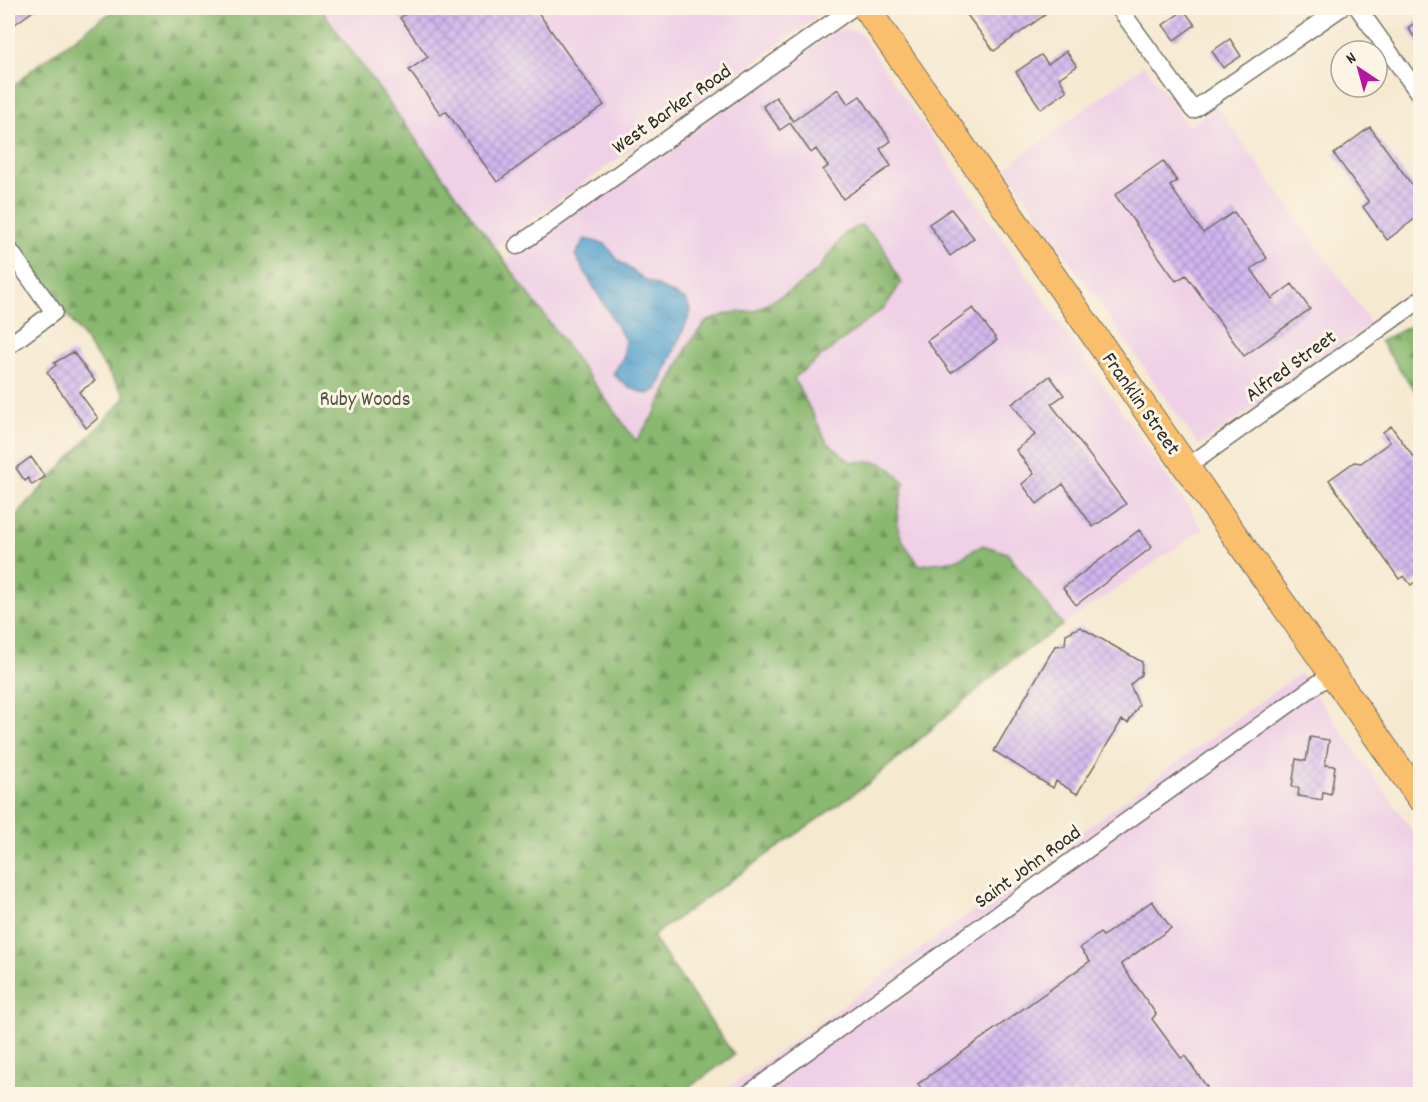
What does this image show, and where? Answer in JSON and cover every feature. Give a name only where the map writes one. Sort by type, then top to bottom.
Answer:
[{"type":"main road","name":"Franklin Street","points":[[866,8],[1420,798]]},
{"type":"street","name":"West Barker Road","points":[[517,246],[852,8]]},
{"type":"street","points":[[1119,8],[1192,110],[1341,8]]},
{"type":"street","points":[[1358,8],[1420,95]]},
{"type":"street","points":[[8,248],[54,312],[8,346]]},
{"type":"street","name":"Alfred Street","points":[[1187,467],[1420,300]]},
{"type":"street","name":"Saint John Road","points":[[748,1095],[1331,674]]},
{"type":"shaded area","points":[[320,8],[820,8],[814,19],[494,247]]},
{"type":"shaded area","points":[[846,29],[859,32],[1203,529],[1063,625],[1032,589],[983,545],[956,560],[920,565],[904,545],[895,518],[904,483],[874,460],[851,463],[827,442],[794,378],[827,352],[845,233],[817,271],[795,288],[754,311],[729,313],[690,342],[673,379],[636,441],[504,261],[837,30]]},
{"type":"shaded area","points":[[1144,65],[1189,127],[1216,105],[1372,324],[1199,446],[1005,168]]},
{"type":"shaded area","points":[[1300,673],[1420,841],[1420,1094],[721,1094]]},
{"type":"green space","name":"Ruby Woods","points":[[117,8],[320,8],[636,441],[655,413],[690,342],[706,322],[729,313],[755,311],[795,288],[817,271],[845,233],[861,225],[882,245],[901,283],[885,307],[794,378],[827,442],[851,462],[869,461],[887,466],[904,483],[898,508],[898,527],[905,544],[920,565],[956,560],[983,545],[1007,553],[1063,625],[1013,659],[869,783],[652,936],[734,1055],[680,1094],[8,1094],[8,524],[126,397],[8,232],[8,91],[36,66]]},
{"type":"green space","points":[[1420,321],[1420,398],[1380,341]]},
{"type":"water","points":[[585,239],[605,244],[619,261],[647,281],[686,300],[691,312],[657,390],[647,394],[629,388],[613,374],[624,356],[625,340],[575,255]]},
{"type":"building","points":[[8,8],[37,8],[8,29]]},
{"type":"building","points":[[414,8],[535,8],[604,105],[497,182],[446,111],[441,115],[409,70],[428,57],[400,18]]},
{"type":"building","points":[[962,8],[1041,8],[1046,14],[994,51]]},
{"type":"building","points":[[1184,10],[1195,25],[1174,40],[1163,25]]},
{"type":"building","points":[[1420,19],[1420,45],[1408,28]]},
{"type":"building","points":[[1230,39],[1241,56],[1223,68],[1212,51]]},
{"type":"building","points":[[1066,51],[1077,66],[1059,78],[1067,91],[1041,109],[1016,72],[1041,55],[1048,64]]},
{"type":"building","points":[[838,89],[848,104],[860,96],[891,141],[880,149],[891,166],[843,199],[823,170],[828,166],[816,149],[811,153],[790,123],[780,130],[763,106],[776,97],[793,121]]},
{"type":"building","points":[[1370,127],[1420,196],[1420,215],[1387,240],[1363,207],[1369,202],[1334,154]]},
{"type":"building","points":[[1163,161],[1177,181],[1170,186],[1203,233],[1234,212],[1267,258],[1251,269],[1272,299],[1292,284],[1310,309],[1244,356],[1186,275],[1176,281],[1115,195]]},
{"type":"building","points":[[951,209],[974,238],[950,256],[929,224]]},
{"type":"building","points":[[973,308],[997,340],[951,373],[927,341]]},
{"type":"building","points":[[73,352],[95,381],[79,392],[98,418],[86,428],[47,372],[56,365],[54,363]]},
{"type":"building","points":[[1050,376],[1064,395],[1051,404],[1126,504],[1093,527],[1063,484],[1037,504],[1022,484],[1034,474],[1016,450],[1035,435],[1012,404]]},
{"type":"building","points":[[1391,426],[1420,466],[1420,578],[1411,585],[1404,576],[1399,579],[1329,480],[1354,462],[1361,463],[1390,442],[1383,432]]},
{"type":"building","points":[[31,457],[45,477],[32,485],[28,478],[25,481],[16,468]]},
{"type":"building","points":[[1139,530],[1152,547],[1076,605],[1063,588]]},
{"type":"building","points":[[1080,627],[1142,662],[1141,675],[1130,685],[1139,705],[1128,723],[1122,720],[1077,794],[1056,781],[1053,788],[994,751],[1055,646],[1065,645],[1066,634]]},
{"type":"building","points":[[1310,737],[1329,740],[1325,765],[1335,766],[1331,794],[1323,792],[1322,800],[1298,796],[1299,788],[1292,787],[1296,759],[1306,761]]},
{"type":"building","points":[[1152,901],[1171,928],[1121,964],[1156,1014],[1152,1019],[1181,1058],[1185,1056],[1207,1087],[1202,1095],[926,1095],[918,1084],[1090,961],[1080,948],[1100,933],[1103,936]]}]
